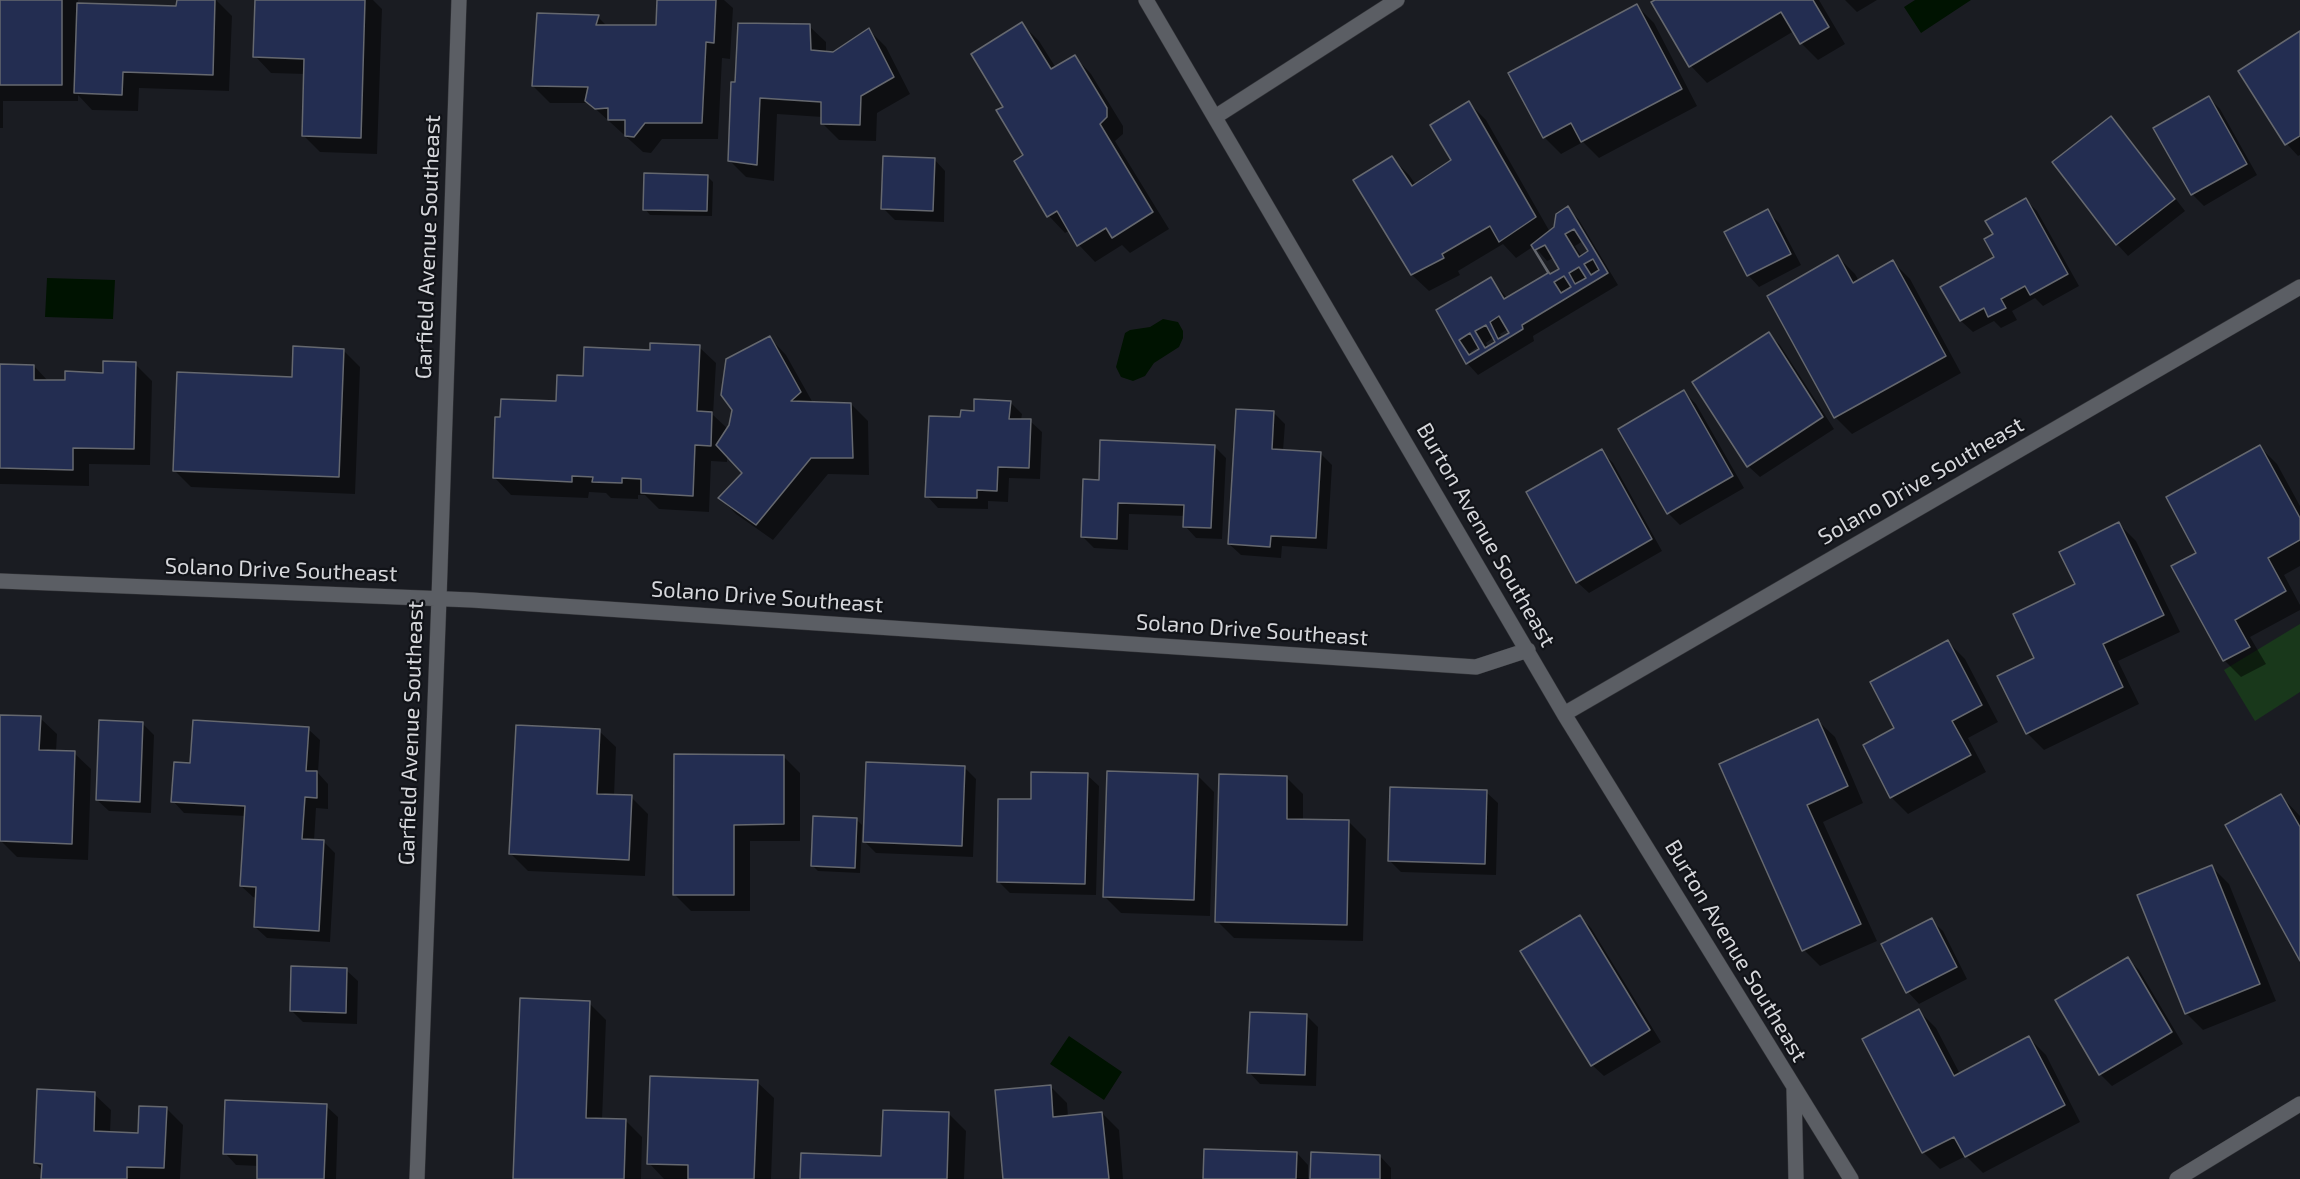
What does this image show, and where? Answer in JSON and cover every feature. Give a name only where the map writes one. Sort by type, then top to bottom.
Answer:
[{"type":"street","name":"Garfield Avenue Southeast","points":[[417,1179],[459,0]]},
{"type":"street","name":"Burton Avenue Southeast","points":[[1146,0],[1564,714],[1851,1179]]},
{"type":"street","points":[[1215,117],[1397,0]]},
{"type":"street","name":"Solano Drive Southeast","points":[[1564,714],[2300,287]]},
{"type":"street","name":"Solano Drive Southeast","points":[[0,581],[439,598],[1476,667],[1528,650]]},
{"type":"street","name":"Burton Avenue Southeast","points":[[1794,1089],[1796,1179]]},
{"type":"street","points":[[2177,1179],[2300,1104]]},
{"type":"green space","points":[[2300,624],[2300,692],[2255,721],[2224,670]]},
{"type":"shaded area","points":[[1915,0],[1971,0],[1921,33],[1904,7]]},
{"type":"shaded area","points":[[47,278],[115,280],[113,319],[45,317]]},
{"type":"shaded area","points":[[1163,319],[1178,322],[1183,331],[1179,347],[1154,363],[1145,376],[1133,381],[1121,377],[1116,367],[1125,333],[1150,327]]},
{"type":"shaded area","points":[[1069,1036],[1122,1072],[1104,1100],[1050,1064]]},
{"type":"building","points":[[0,0],[62,0],[62,85],[0,85]]},
{"type":"building","points":[[177,0],[215,0],[213,75],[123,72],[122,95],[74,93],[77,3],[176,6]]},
{"type":"building","points":[[255,0],[365,0],[361,138],[302,136],[304,59],[253,57]]},
{"type":"building","points":[[657,0],[716,0],[714,43],[706,42],[702,123],[645,123],[634,137],[625,136],[625,120],[608,120],[608,108],[595,109],[585,101],[588,87],[532,86],[537,13],[599,15],[596,25],[656,25]]},
{"type":"building","points":[[1655,0],[1813,0],[1829,27],[1800,44],[1781,12],[1689,67],[1651,2]]},
{"type":"building","points":[[1637,4],[1682,89],[1581,142],[1571,123],[1543,138],[1508,73]]},
{"type":"building","points":[[1022,22],[1051,69],[1075,55],[1107,108],[1107,117],[1100,124],[1153,212],[1112,238],[1106,228],[1077,246],[1057,211],[1047,217],[1014,161],[1023,155],[996,110],[1003,107],[971,54]]},
{"type":"building","points":[[738,23],[810,24],[811,50],[833,52],[869,28],[894,77],[861,96],[860,125],[821,124],[821,102],[760,98],[757,165],[728,161],[731,82],[735,82]]},
{"type":"building","points":[[2300,31],[2300,136],[2285,145],[2238,71]]},
{"type":"building","points":[[2209,96],[2247,164],[2191,195],[2153,128]]},
{"type":"building","points":[[1469,101],[1536,217],[1499,242],[1490,226],[1442,254],[1444,258],[1411,275],[1353,180],[1392,156],[1412,186],[1451,160],[1430,125]]},
{"type":"building","points":[[2111,116],[2175,199],[2116,245],[2052,162]]},
{"type":"building","points":[[883,156],[935,158],[933,211],[881,209]]},
{"type":"building","points":[[644,173],[708,175],[707,211],[643,210]]},
{"type":"building","points":[[2026,198],[2068,274],[2030,295],[2025,286],[2001,299],[2006,308],[1988,317],[1984,308],[1960,321],[1940,287],[1994,257],[1984,239],[1993,234],[1985,221]]},
{"type":"building","points":[[1568,206],[1608,273],[1522,325],[1523,329],[1466,364],[1436,310],[1491,277],[1504,299],[1548,273],[1531,245],[1554,227],[1556,214]],"holes":[[[1574,229],[1588,251],[1579,257],[1565,234]],[[1545,245],[1559,269],[1550,274],[1535,250]],[[1593,259],[1599,270],[1591,275],[1584,264]],[[1579,267],[1586,278],[1575,284],[1569,273]],[[1564,276],[1571,287],[1561,293],[1554,282]],[[1499,316],[1509,333],[1498,339],[1490,322]],[[1486,325],[1495,342],[1485,348],[1475,331]],[[1470,333],[1479,349],[1469,355],[1459,340]]]},
{"type":"building","points":[[1768,209],[1791,254],[1747,276],[1724,232]]},
{"type":"building","points":[[1838,255],[1853,283],[1893,260],[1946,356],[1834,418],[1767,296]]},
{"type":"building","points":[[1769,332],[1823,417],[1747,467],[1692,382]]},
{"type":"building","points":[[770,336],[801,392],[791,401],[851,403],[853,458],[811,458],[756,525],[718,498],[742,473],[716,445],[729,425],[732,410],[721,395],[726,359]]},
{"type":"building","points":[[650,343],[700,345],[697,411],[712,412],[711,446],[695,445],[693,496],[641,493],[641,479],[622,478],[622,483],[592,482],[593,477],[572,476],[572,482],[493,478],[495,417],[500,417],[501,399],[556,401],[557,375],[583,376],[584,347],[650,350]]},
{"type":"building","points":[[293,346],[344,349],[339,477],[173,471],[177,372],[292,377]]},
{"type":"building","points":[[103,361],[136,362],[134,449],[73,448],[73,470],[0,468],[0,364],[34,365],[34,380],[65,380],[65,371],[103,373]]},
{"type":"building","points":[[1684,390],[1733,476],[1667,514],[1618,429]]},
{"type":"building","points":[[974,399],[1011,401],[1009,419],[1031,419],[1029,468],[998,467],[997,491],[977,490],[977,498],[925,497],[929,416],[960,417],[961,410],[974,411]]},
{"type":"building","points":[[1236,409],[1274,411],[1272,449],[1321,452],[1316,538],[1271,536],[1270,547],[1228,544]]},
{"type":"building","points":[[1100,440],[1215,445],[1211,528],[1183,527],[1184,505],[1118,503],[1117,539],[1081,537],[1083,479],[1099,480]]},
{"type":"building","points":[[2260,445],[2300,518],[2300,540],[2268,558],[2286,591],[2235,620],[2250,647],[2223,661],[2171,566],[2196,553],[2166,497]]},
{"type":"building","points":[[1602,449],[1652,539],[1576,583],[1526,492]]},
{"type":"building","points":[[2119,522],[2164,615],[2103,644],[2123,687],[2026,734],[1997,676],[2034,658],[2013,614],[2075,584],[2059,552]]},
{"type":"building","points":[[1948,640],[1982,705],[1952,721],[1971,755],[1890,798],[1863,745],[1894,728],[1870,682]]},
{"type":"building","points":[[0,715],[41,716],[39,750],[75,751],[72,844],[0,841]]},
{"type":"building","points":[[1818,719],[1848,786],[1807,805],[1861,924],[1802,951],[1719,764]]},
{"type":"building","points":[[99,720],[143,722],[140,802],[96,800]]},
{"type":"building","points":[[193,720],[309,727],[306,771],[317,771],[317,798],[305,797],[302,839],[324,840],[319,931],[254,927],[256,887],[240,886],[245,806],[171,802],[174,762],[190,763]]},
{"type":"building","points":[[516,725],[600,729],[597,794],[632,795],[629,860],[509,854]]},
{"type":"building","points":[[674,754],[784,755],[784,824],[734,825],[734,895],[673,895]]},
{"type":"building","points":[[866,762],[965,766],[962,846],[863,842]]},
{"type":"building","points":[[1107,771],[1198,774],[1194,900],[1103,897]]},
{"type":"building","points":[[1031,772],[1088,773],[1085,884],[997,882],[998,799],[1031,799]]},
{"type":"building","points":[[1219,774],[1287,776],[1287,819],[1349,820],[1347,925],[1215,922]]},
{"type":"building","points":[[1390,787],[1487,790],[1485,864],[1388,861]]},
{"type":"building","points":[[2281,794],[2300,827],[2300,961],[2225,825]]},
{"type":"building","points":[[813,816],[857,818],[855,868],[811,866]]},
{"type":"building","points":[[2212,865],[2260,984],[2185,1014],[2137,895]]},
{"type":"building","points":[[1580,915],[1650,1030],[1591,1066],[1520,951]]},
{"type":"building","points":[[1932,918],[1957,967],[1906,993],[1881,944]]},
{"type":"building","points":[[2128,957],[2172,1032],[2099,1075],[2055,1000]]},
{"type":"building","points":[[291,966],[347,968],[346,1013],[290,1011]]},
{"type":"building","points":[[520,998],[590,1001],[586,1118],[626,1119],[624,1179],[513,1179]]},
{"type":"building","points":[[1919,1009],[1954,1076],[2029,1036],[2065,1105],[1965,1157],[1954,1137],[1922,1153],[1862,1039]]},
{"type":"building","points":[[1250,1012],[1307,1014],[1305,1075],[1247,1073]]},
{"type":"building","points":[[650,1076],[758,1080],[754,1179],[688,1179],[688,1165],[647,1164]]},
{"type":"building","points":[[1051,1085],[1053,1117],[1102,1112],[1109,1179],[1003,1179],[995,1090]]},
{"type":"building","points":[[37,1089],[95,1092],[94,1131],[138,1133],[139,1106],[167,1107],[164,1168],[127,1167],[127,1179],[41,1179],[42,1164],[34,1163]]},
{"type":"building","points":[[225,1100],[327,1104],[324,1179],[257,1179],[257,1155],[223,1154]]},
{"type":"building","points":[[883,1110],[949,1112],[947,1179],[800,1179],[801,1153],[881,1156]]},
{"type":"building","points":[[1204,1149],[1297,1152],[1296,1179],[1203,1179]]},
{"type":"building","points":[[1311,1152],[1380,1155],[1380,1179],[1310,1179]]}]
